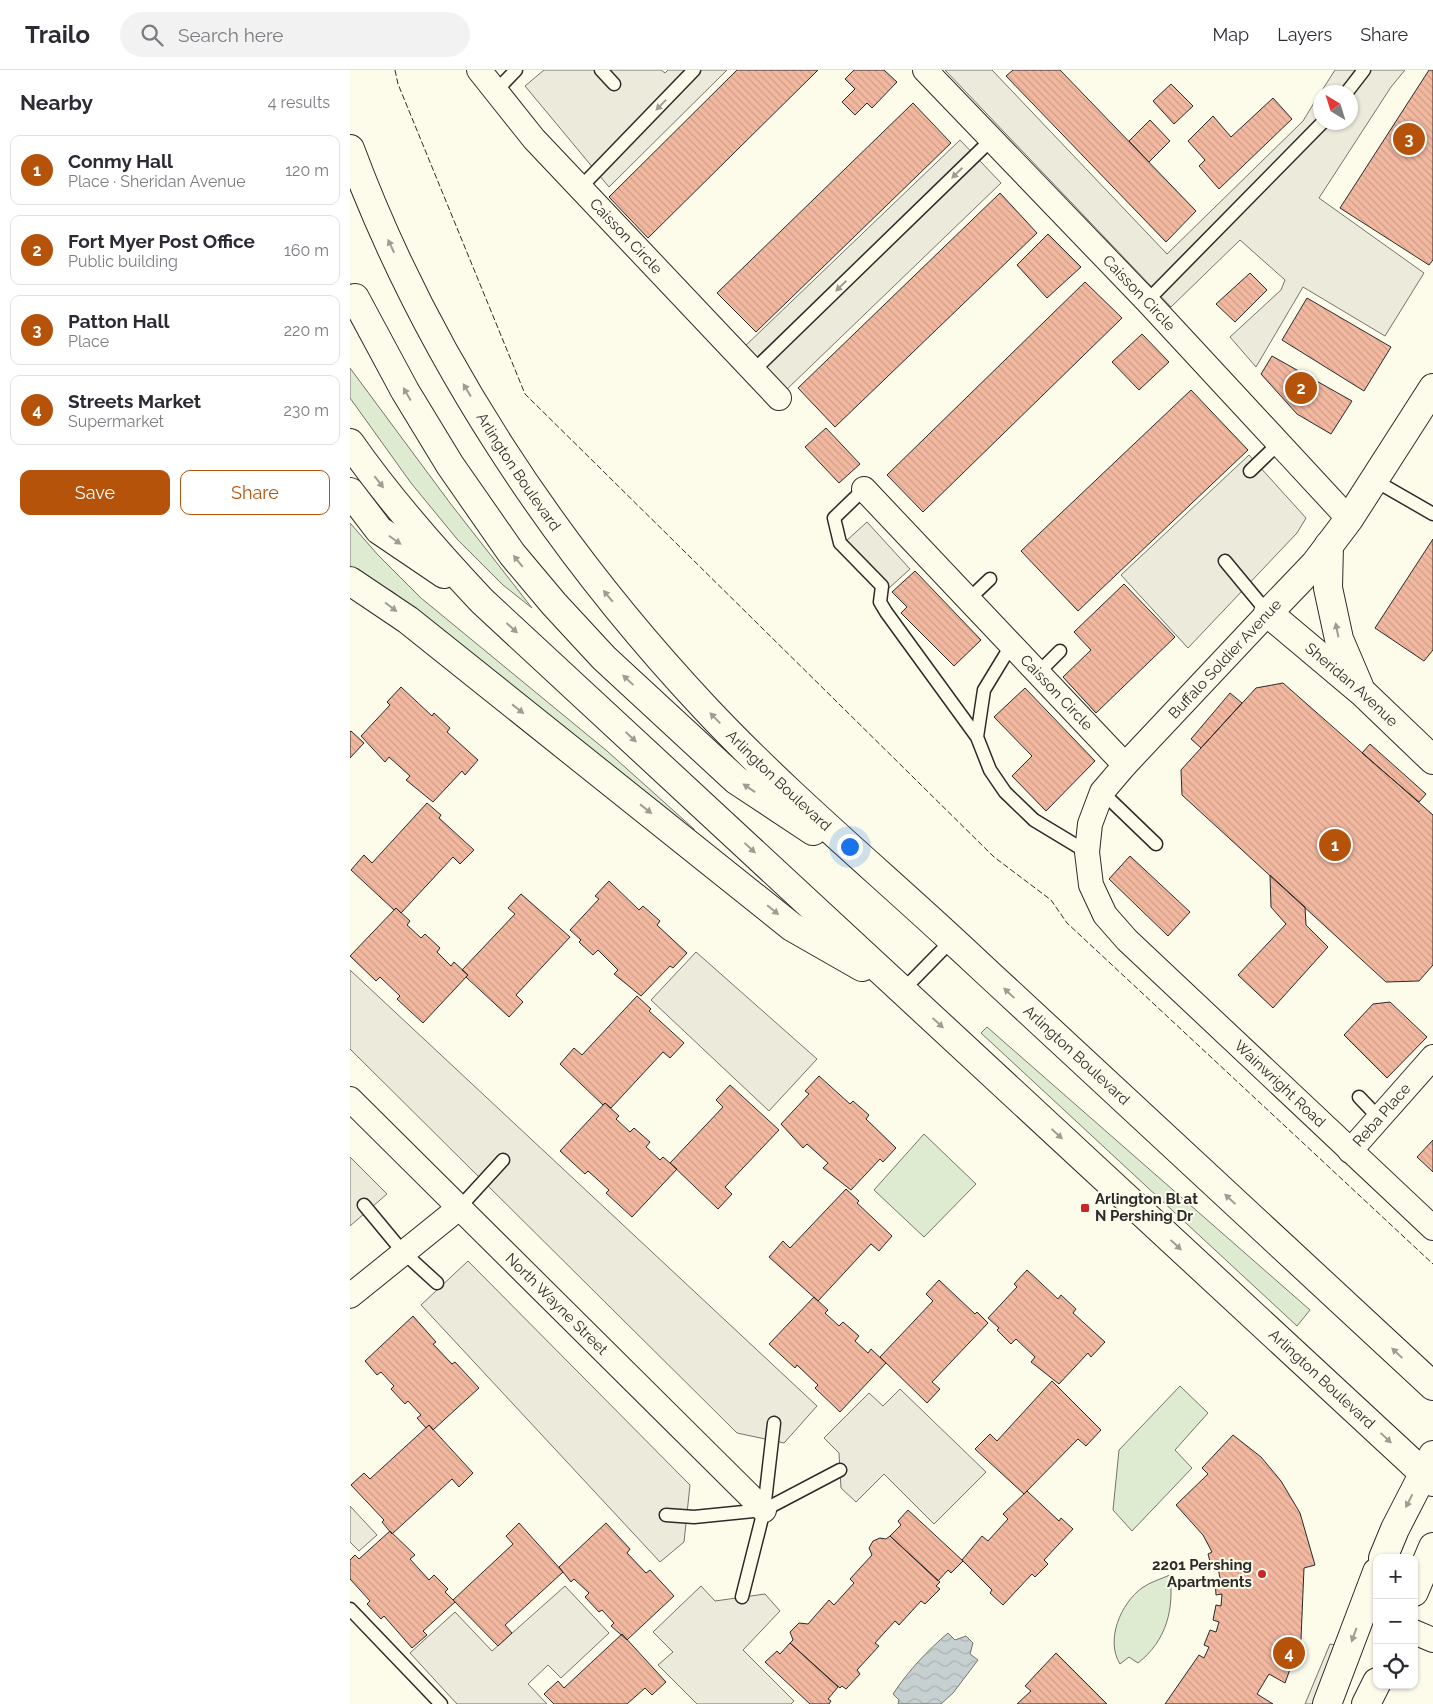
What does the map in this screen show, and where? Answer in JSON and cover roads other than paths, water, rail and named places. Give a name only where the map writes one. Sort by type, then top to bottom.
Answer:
[{"type":"main road","name":"Arlington Boulevard","points":[[350,148],[372,204],[413,293],[462,383],[515,469],[575,554],[606,594],[706,709],[778,780],[892,883],[1433,1386]]},
{"type":"main road","points":[[355,298],[405,391],[450,466],[512,554],[554,604],[604,658],[736,780],[892,883]]},
{"type":"main road","name":"Buffalo Soldier Avenue","points":[[1268,613],[1315,564],[1349,519],[1433,388]]},
{"type":"main road","name":"Arlington Boulevard","points":[[350,443],[387,492],[447,564],[482,600],[902,990],[1430,1470]]},
{"type":"main road","points":[[350,492],[379,530],[482,600]]},
{"type":"main road","points":[[1329,545],[1328,588],[1339,639],[1362,692]]},
{"type":"main road","points":[[350,581],[401,615],[792,927],[902,990]]},
{"type":"main road","name":"Sheridan Avenue","points":[[1268,613],[1362,692],[1433,760]]},
{"type":"main road","points":[[1385,1554],[1430,1470]]},
{"type":"main road","points":[[1418,1583],[1433,1547]]},
{"type":"main road","points":[[1327,1704],[1370,1612],[1373,1595]]},
{"type":"main road","points":[[1366,1704],[1374,1689]]},
{"type":"street","name":"Caisson Circle","points":[[479,70],[534,139],[779,398]]},
{"type":"street","name":"Caisson Circle","points":[[925,70],[1147,301],[1349,519]]},
{"type":"street","name":"Caisson Circle","points":[[864,489],[1125,764]]},
{"type":"street","name":"Buffalo Soldier Avenue","points":[[1127,940],[1105,915],[1091,885],[1087,852],[1090,824],[1102,792],[1125,764],[1268,613]]},
{"type":"street","name":"Wainwright Road","points":[[1127,940],[1433,1228]]},
{"type":"street","name":"Reba Place","points":[[1350,1151],[1433,1057]]},
{"type":"street","name":"North Wayne Street","points":[[350,1099],[764,1510]]},
{"type":"street","points":[[350,1296],[459,1208]]},
{"type":"street","points":[[1418,1634],[1433,1640]]},
{"type":"lane","points":[[495,92],[516,70]]},
{"type":"lane","points":[[601,70],[614,84]]},
{"type":"lane","points":[[580,188],[694,70]]},
{"type":"lane","points":[[1352,85],[1364,70]]},
{"type":"lane","points":[[1147,301],[1315,130]]},
{"type":"lane","points":[[753,371],[992,139]]},
{"type":"lane","points":[[1250,471],[1279,443]]},
{"type":"lane","points":[[1374,480],[1433,514]]},
{"type":"lane","points":[[864,489],[834,518],[840,544],[882,586],[880,602],[977,737],[990,770],[1005,792],[1034,820],[1087,852]]},
{"type":"lane","points":[[1225,561],[1268,613]]},
{"type":"lane","points":[[969,599],[990,579]]},
{"type":"lane","points":[[977,737],[984,690],[1012,644]]},
{"type":"lane","points":[[1038,673],[1060,652]]},
{"type":"lane","points":[[1102,792],[1156,844]]},
{"type":"lane","points":[[902,990],[952,940]]},
{"type":"lane","points":[[1359,1097],[1380,1119]]},
{"type":"lane","points":[[459,1208],[503,1160]]},
{"type":"lane","points":[[364,1205],[404,1252],[437,1283]]},
{"type":"lane","points":[[742,1597],[764,1510],[774,1423]]},
{"type":"lane","points":[[666,1515],[694,1517],[764,1510],[840,1470]]},
{"type":"lane","points":[[350,1609],[441,1704]]},
{"type":"water","points":[[948,1633],[955,1640],[966,1636],[973,1643],[970,1654],[978,1660],[953,1693],[941,1704],[898,1704],[899,1700],[893,1694],[899,1685],[919,1661]]},
{"type":"place","name":"Patton Hall","points":[[1409,139]]},
{"type":"place","name":"Fort Myer Post Office","points":[[1301,388]]},
{"type":"place","name":"Conmy Hall","points":[[1335,845]]},
{"type":"place","name":"Arlington Bl at N Pershing Dr","points":[[1085,1208]]},
{"type":"place","name":"2201 Pershing Apartments","points":[[1262,1574]]},
{"type":"place","name":"Streets Market","points":[[1289,1653]]}]
